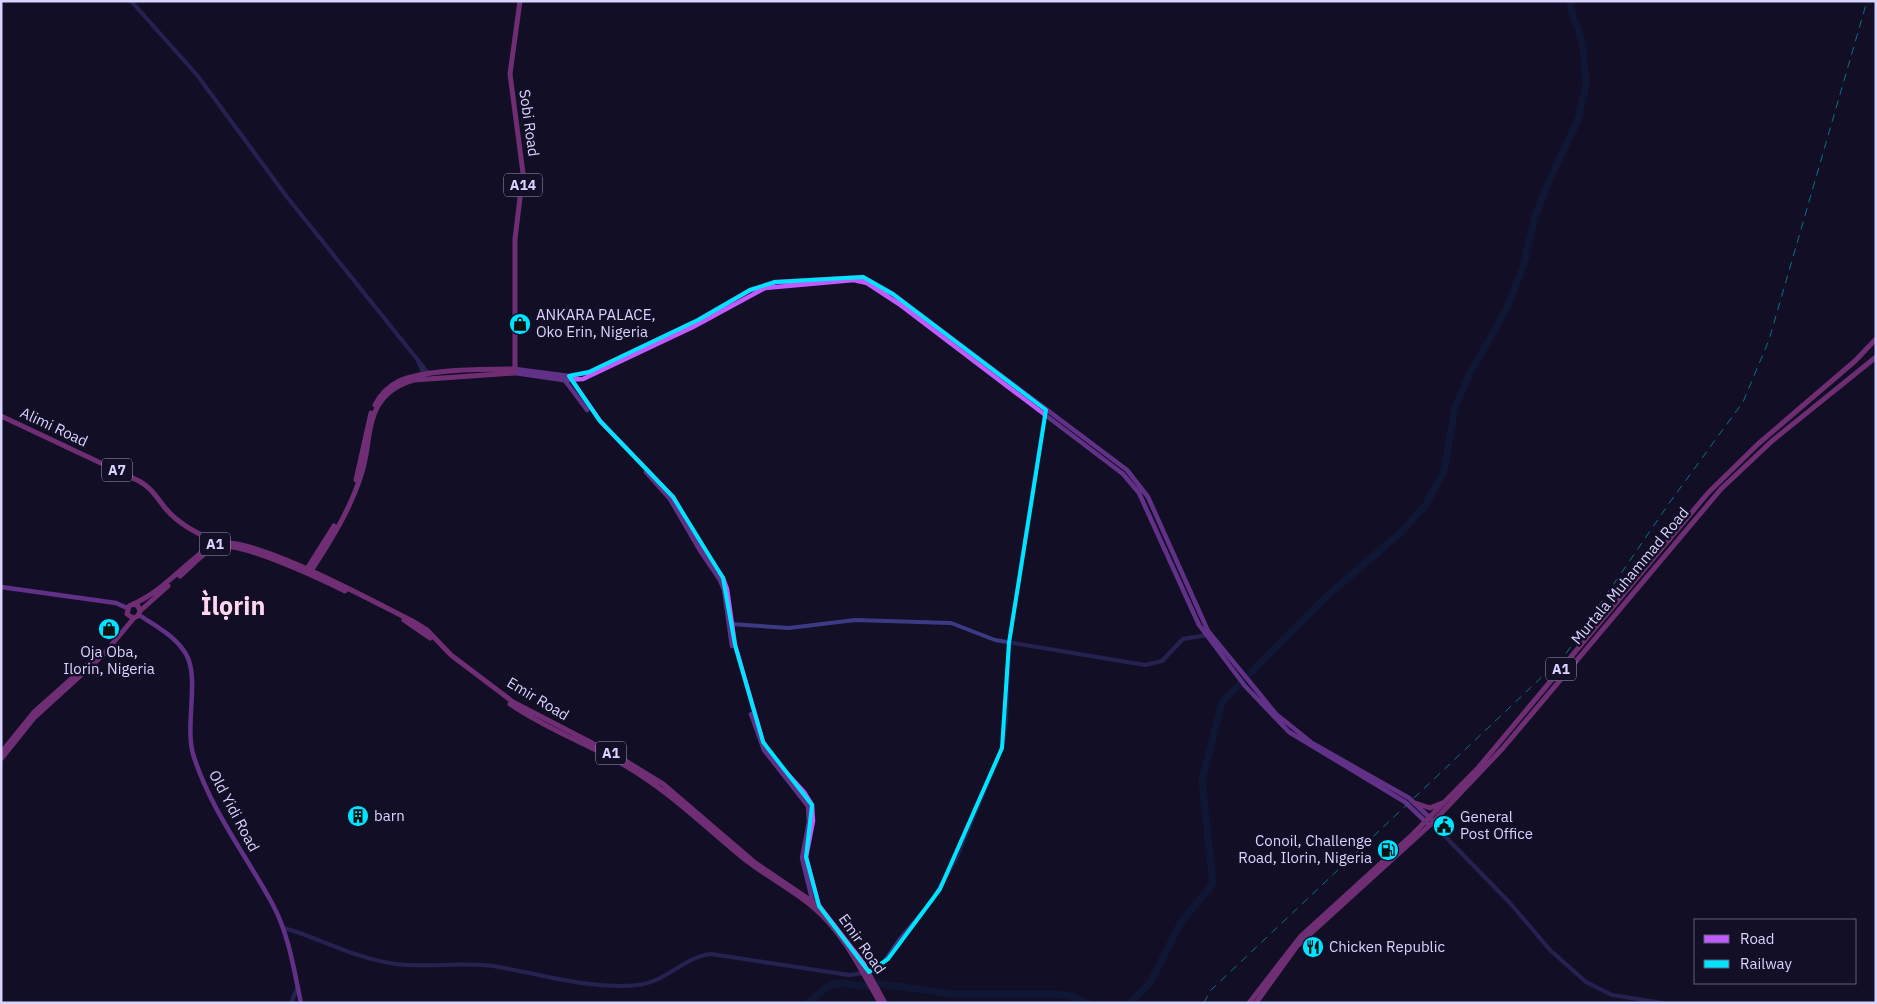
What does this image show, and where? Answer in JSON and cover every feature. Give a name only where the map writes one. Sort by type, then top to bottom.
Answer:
[{"type":"highway","name":"Sobi Road","points":[[515,371],[515,239],[523,172],[510,74],[520,1]]},
{"type":"highway","name":"Murtala Muhammad Road","points":[[1430,822],[1448,799],[1502,740],[1708,493],[1758,444],[1848,367],[1876,339]]},
{"type":"highway","name":"Murtala Muhammad Road","points":[[1253,1003],[1268,980],[1307,936],[1430,822],[1504,748],[1721,489],[1772,441],[1876,357]]},
{"type":"highway","points":[[308,572],[356,490],[365,462],[373,417],[379,404],[388,393],[401,384],[428,376],[515,371]]},
{"type":"highway","name":"Alimi Road","points":[[1,418],[144,484],[152,489],[166,508],[181,523],[219,542]]},
{"type":"highway","name":"A7","points":[[1,418],[144,486],[172,519],[210,546]]},
{"type":"highway","name":"Emir Road","points":[[138,614],[165,586],[210,546],[219,542],[251,548],[308,572],[416,627],[449,657],[517,708],[606,755],[652,782],[679,802],[752,866],[818,908],[867,972],[885,1003]]},
{"type":"highway","name":"Emir Road","points":[[127,610],[133,604],[142,601],[165,586],[211,550],[222,546],[239,549],[308,572]]},
{"type":"highway","points":[[127,610],[128,616],[138,614],[138,606],[133,604]]},
{"type":"highway","name":"A1","points":[[1,759],[34,712],[104,650],[126,620],[127,610]]},
{"type":"highway","name":"A1","points":[[1,753],[34,718],[102,656],[138,614]]},
{"type":"highway","points":[[1414,803],[1430,808],[1448,799]]},
{"type":"highway","name":"Emir Road","points":[[877,992],[880,1003]]},
{"type":"main road","points":[[515,371],[570,378],[594,375],[693,327],[755,292],[778,286],[862,281],[868,283],[921,318],[1045,413],[1132,483],[1143,500],[1179,583],[1205,635],[1240,673]]},
{"type":"main road","points":[[562,377],[598,423],[670,499],[720,580],[724,590],[737,667],[760,743],[775,767],[808,806],[809,822],[802,858],[813,904]]},
{"type":"main road","points":[[570,378],[600,421],[676,503],[725,583],[730,624],[740,666],[763,742],[772,757],[804,792],[812,806],[813,821],[806,857],[818,908]]},
{"type":"main road","points":[[1045,413],[1127,470],[1142,487],[1198,612],[1246,684],[1288,732],[1401,799],[1430,822]]},
{"type":"main road","points":[[1,587],[116,604],[127,610]]},
{"type":"main road","name":"Old Yidi Road","points":[[138,614],[176,641],[188,658],[191,675],[190,738],[200,775],[208,793],[273,904],[284,928],[301,1003]]},
{"type":"main road","points":[[1246,684],[1281,720],[1303,736],[1414,803],[1430,822]]},
{"type":"street","points":[[131,1],[197,75],[287,196],[417,359],[428,376]]},
{"type":"street","points":[[284,928],[357,956],[378,961],[417,966],[491,966],[578,982],[624,985],[650,983],[664,978],[700,957],[711,954],[849,975],[867,972],[888,959],[900,939],[932,902],[964,841],[1002,748],[1006,721],[1010,642],[1045,413]]},
{"type":"street","points":[[730,624],[789,628],[854,620],[951,623],[995,640],[1145,664],[1162,661],[1182,639],[1212,635]]},
{"type":"street","points":[[1430,822],[1510,903],[1550,950],[1586,982],[1619,997],[1663,1003]]},
{"type":"street","points":[[291,1003],[298,986]]},
{"type":"highlighted area","points":[[863,277],[893,294],[1046,410],[1009,643],[1002,748],[940,889],[888,959],[869,972],[819,906],[806,857],[812,805],[763,742],[735,645],[723,578],[673,497],[600,421],[569,376],[589,372],[698,320],[750,290],[775,282]]},
{"type":"waterway","points":[[1130,1003],[1150,983],[1181,922],[1213,884],[1202,781],[1222,702],[1326,597],[1399,534],[1425,506],[1444,471],[1455,408],[1469,375],[1506,310],[1524,264],[1535,217],[1548,183],[1578,120],[1586,86],[1583,45],[1570,1]]},
{"type":"waterway","points":[[808,1003],[828,986],[841,983],[861,986],[881,984],[953,994],[1054,994],[1071,996],[1088,1003]]},
{"type":"railway","points":[[1204,1003],[1210,991],[1565,655],[1670,502],[1743,402],[1769,340],[1867,1]]},
{"type":"place","name":"ANKARA PALACE, Oko Erin, Nigeria","points":[[520,324]]},
{"type":"place","name":"Oja Oba, Ilorin, Nigeria","points":[[109,629]]},
{"type":"place","name":"barn","points":[[358,816]]},
{"type":"place","name":"General Post Office","points":[[1444,826]]},
{"type":"place","name":"Conoil, Challenge Road, Ilorin, Nigeria","points":[[1388,850]]},
{"type":"place","name":"Chicken Republic","points":[[1313,947]]},
{"type":"district","name":"Ìlọrin","points":[[233,606]]}]
